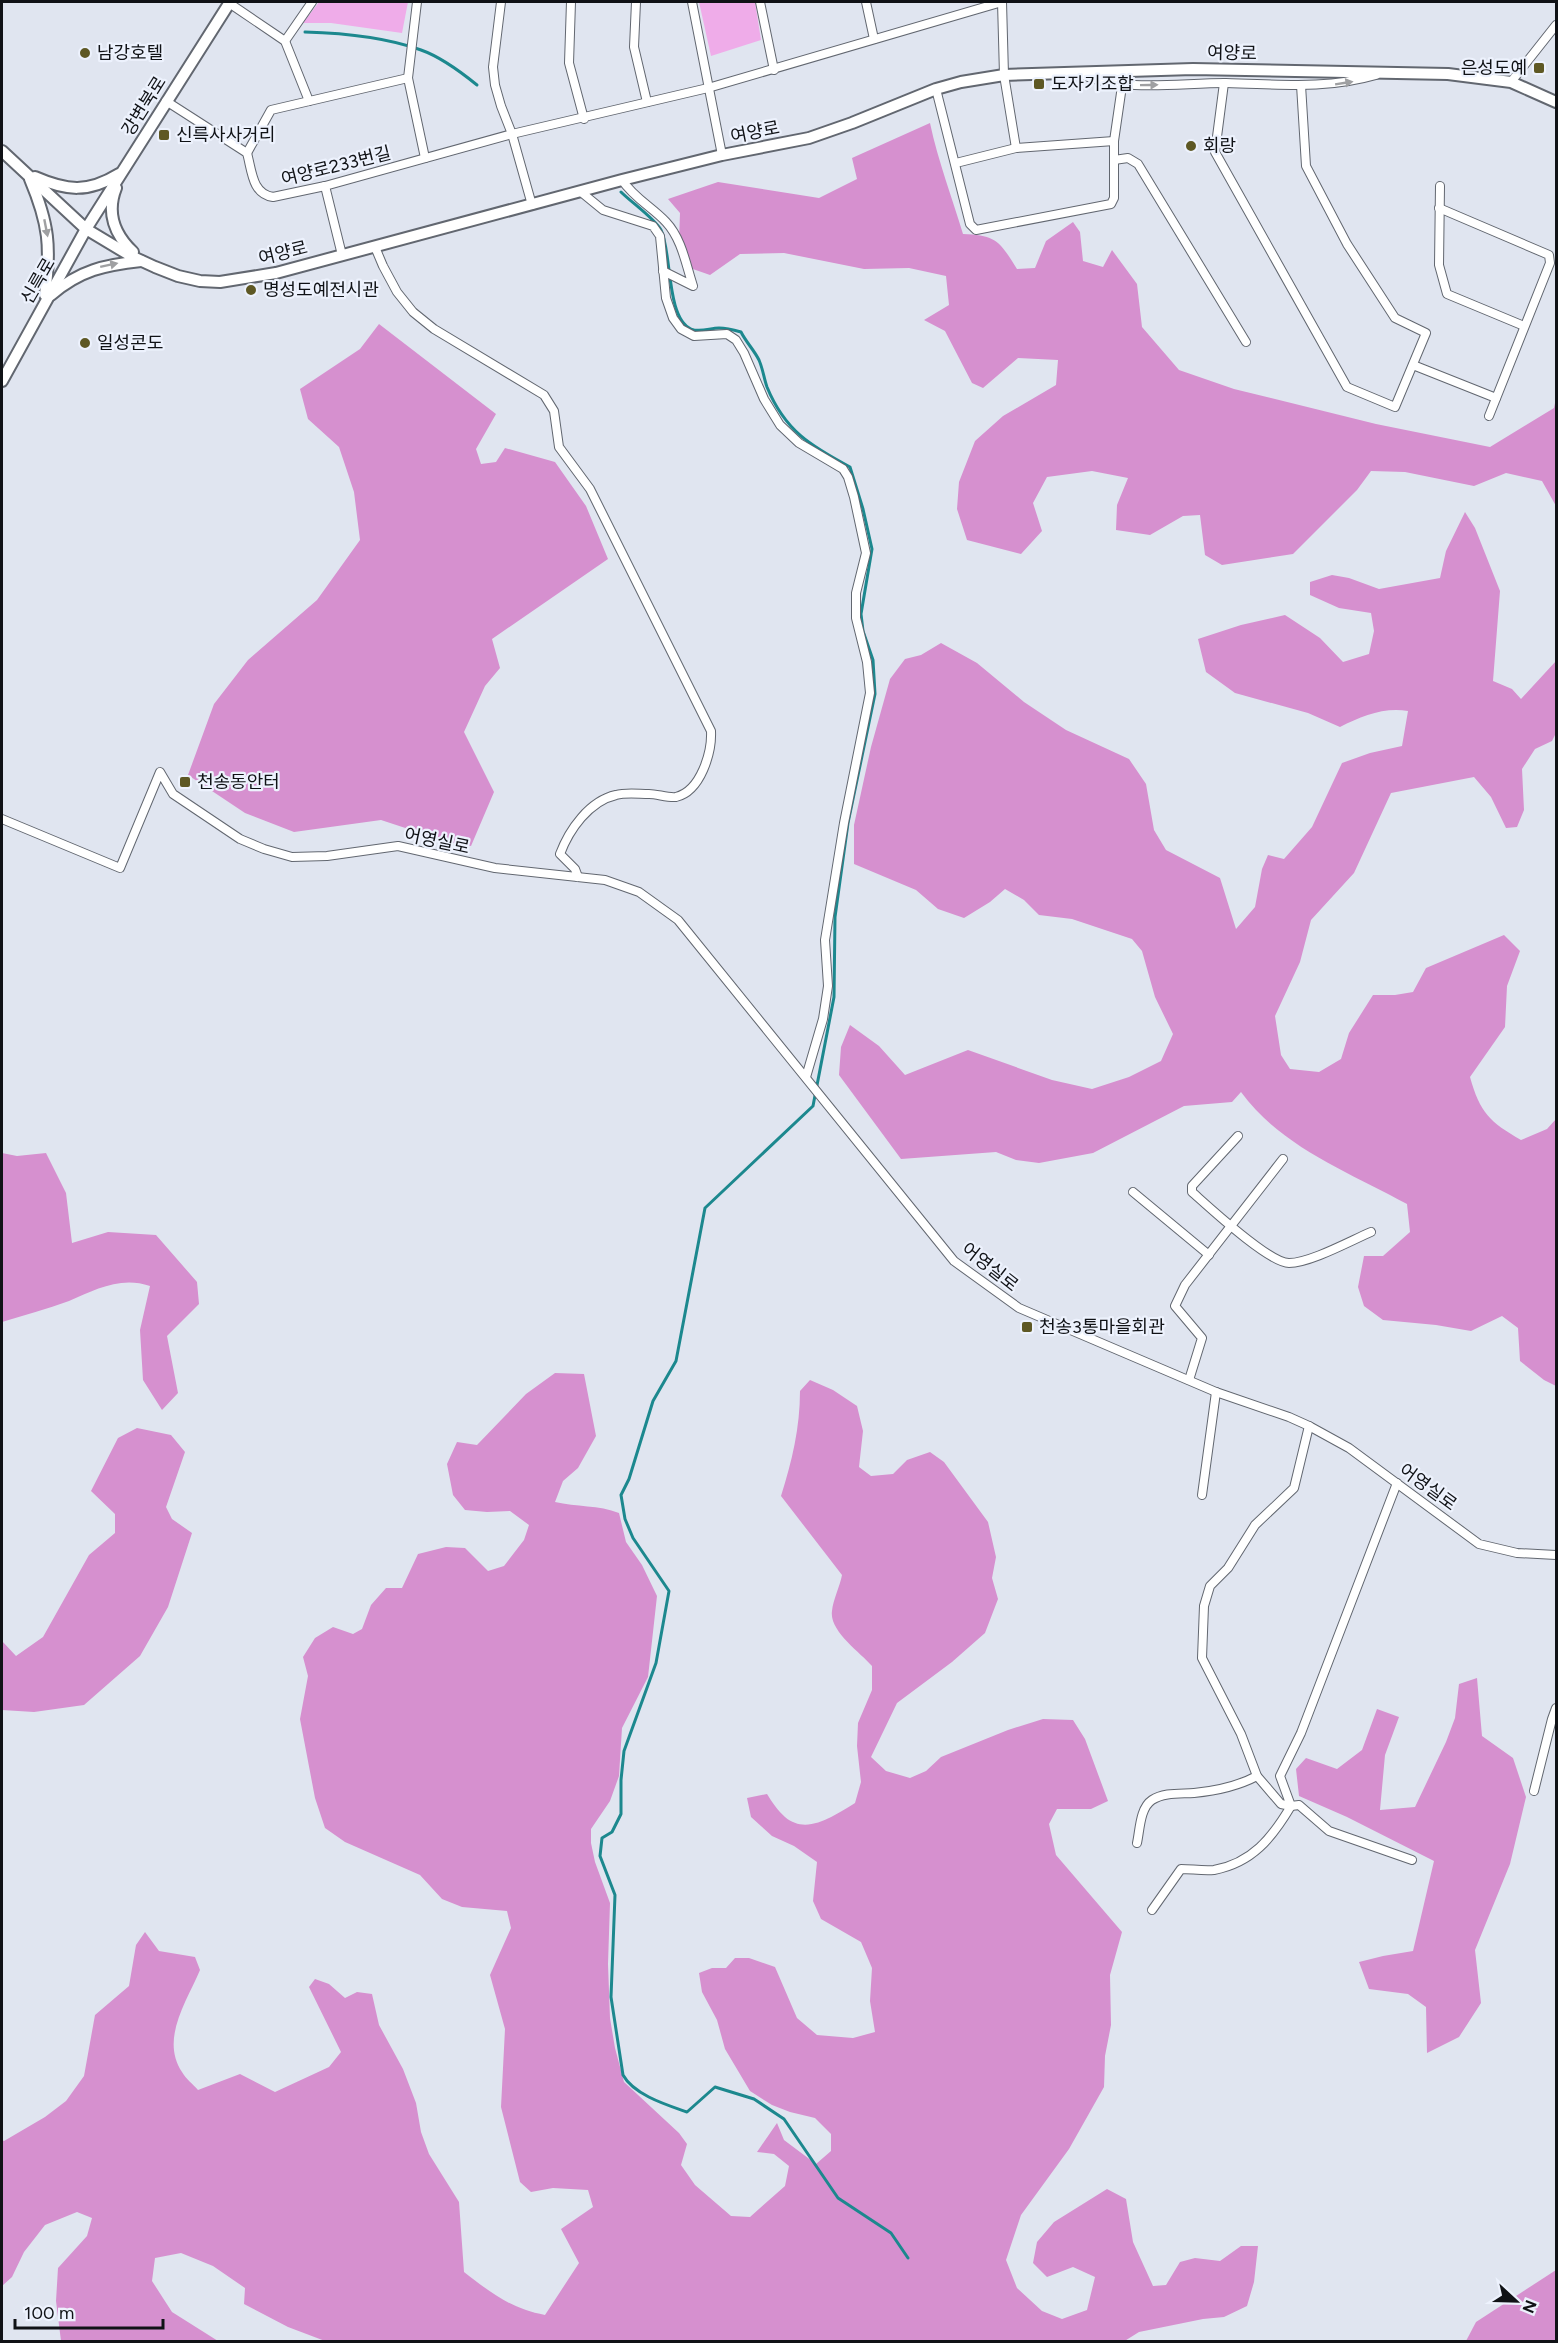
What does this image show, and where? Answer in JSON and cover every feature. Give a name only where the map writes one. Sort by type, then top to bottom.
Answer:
[{"type":"street","points":[[230,2],[285,41],[309,101]]},
{"type":"street","name":"강변북로","points":[[86,229],[230,2]]},
{"type":"street","points":[[285,41],[312,2]]},
{"type":"street","points":[[417,2],[408,78],[425,158]]},
{"type":"street","points":[[501,2],[494,68],[501,106],[512,135],[532,205]]},
{"type":"street","points":[[571,2],[569,63],[584,119]]},
{"type":"street","points":[[636,2],[634,47],[647,102]]},
{"type":"street","points":[[692,2],[722,155]]},
{"type":"street","points":[[760,2],[774,70]]},
{"type":"street","points":[[866,2],[874,39]]},
{"type":"street","points":[[1002,2],[1004,75],[1016,148]]},
{"type":"street","name":"여양로233번길","points":[[247,153],[258,191],[264,196],[273,197],[325,186],[512,135],[708,88],[1002,2]]},
{"type":"street","points":[[1510,82],[1557,26]]},
{"type":"street","name":"여양로","points":[[2,151],[86,229],[142,261],[178,276],[200,281],[220,282],[257,277],[622,180],[832,131],[936,89],[961,82],[1004,75],[1072,71],[1193,69],[1448,74],[1510,82],[1557,102]]},
{"type":"street","points":[[1072,71],[1102,82],[1122,86],[1349,83],[1383,73]]},
{"type":"street","points":[[166,101],[247,153],[271,110],[408,78]]},
{"type":"street","points":[[1224,83],[1215,152],[1347,387],[1395,407],[1426,333],[1395,318],[1347,244],[1306,166],[1301,85]]},
{"type":"street","points":[[936,89],[970,224],[976,230],[1111,204],[1114,198],[1114,141],[1122,86]]},
{"type":"street","points":[[956,163],[1016,148],[1114,141]]},
{"type":"street","points":[[1114,160],[1128,158],[1138,164],[1246,342]]},
{"type":"street","points":[[27,173],[48,183],[73,189],[97,186],[122,172]]},
{"type":"street","points":[[122,172],[113,196],[111,209],[113,221],[123,243],[142,261]]},
{"type":"street","points":[[27,173],[48,232],[50,251],[45,300]]},
{"type":"street","points":[[622,180],[644,204],[668,224],[678,240],[693,286],[663,271]]},
{"type":"street","points":[[325,186],[342,255]]},
{"type":"street","points":[[1440,186],[1439,265],[1447,294],[1524,326]]},
{"type":"street","points":[[581,192],[603,210],[653,226],[660,236],[666,298],[673,318],[681,329],[694,336],[727,334],[736,340],[764,399],[780,425],[799,443],[843,470],[848,477],[866,553],[856,593],[856,618],[867,662],[870,693],[844,824],[825,940],[828,986],[823,1019],[808,1079]]},
{"type":"street","points":[[1439,208],[1549,255],[1550,263],[1490,416]]},
{"type":"street","name":"신륵로","points":[[2,381],[86,229]]},
{"type":"street","points":[[375,247],[398,292],[413,312],[434,329],[544,395],[554,411],[559,447],[590,489],[711,731],[711,744],[706,765],[694,785],[677,796],[615,795],[594,806],[578,821],[565,840],[560,854],[575,869],[578,878]]},
{"type":"street","points":[[45,300],[67,281],[80,274],[117,264],[142,261]]},
{"type":"street","points":[[1413,365],[1496,399]]},
{"type":"street","name":"어영실로","points":[[2,819],[120,868],[160,772],[173,794],[240,839],[292,858],[327,856],[398,846],[495,868],[605,880],[639,892],[678,920],[954,1261],[1019,1308],[1216,1392],[1309,1426],[1349,1448],[1479,1544],[1517,1553],[1557,1556]]},
{"type":"street","points":[[1238,1136],[1192,1186],[1192,1192],[1275,1259],[1287,1263],[1303,1260],[1371,1232]]},
{"type":"street","points":[[1189,1380],[1202,1338],[1175,1306],[1185,1285],[1283,1159]]},
{"type":"street","points":[[1133,1192],[1209,1255]]},
{"type":"street","points":[[1202,1495],[1216,1392]]},
{"type":"street","points":[[1309,1426],[1294,1488],[1256,1525],[1228,1568],[1210,1586],[1204,1606],[1202,1658],[1241,1734],[1257,1776],[1281,1804],[1299,1805],[1329,1831],[1412,1860]]},
{"type":"street","points":[[1291,1806],[1280,1776],[1301,1733],[1397,1483]]},
{"type":"street","points":[[1534,1791],[1552,1719],[1557,1708]]},
{"type":"street","points":[[1137,1843],[1142,1814],[1151,1800],[1162,1796],[1214,1791],[1257,1776]]},
{"type":"street","points":[[1152,1910],[1180,1869],[1213,1870],[1245,1860],[1275,1833],[1291,1806]]},
{"type":"shaded area","points":[[319,2],[408,2],[402,33],[331,23],[303,23]]},
{"type":"shaded area","points":[[699,2],[755,2],[761,40],[711,56]]},
{"type":"shaded area","points":[[930,123],[963,234],[991,238],[1001,246],[1017,269],[1035,268],[1046,241],[1073,222],[1080,232],[1083,261],[1103,267],[1112,250],[1137,284],[1142,327],[1179,370],[1234,389],[1376,424],[1490,447],[1554,408],[1556,398],[1556,506],[1542,481],[1506,473],[1474,486],[1405,472],[1371,471],[1357,490],[1293,554],[1222,565],[1205,555],[1200,515],[1183,516],[1150,535],[1116,530],[1117,505],[1128,478],[1092,471],[1047,477],[1033,503],[1042,531],[1021,554],[967,540],[957,509],[959,482],[975,441],[1003,416],[1056,385],[1058,360],[1018,358],[983,388],[972,383],[945,331],[924,320],[949,305],[946,276],[909,268],[864,269],[784,253],[740,254],[710,275],[690,268],[679,240],[680,213],[668,199],[718,182],[819,198],[857,179],[852,158]]},
{"type":"shaded area","points":[[379,324],[496,414],[476,449],[481,464],[496,462],[505,448],[555,462],[586,506],[608,559],[492,639],[500,668],[485,686],[464,732],[494,792],[471,846],[448,842],[381,820],[294,832],[245,813],[188,775],[214,704],[248,660],[317,600],[360,540],[354,492],[339,447],[308,419],[300,389],[360,349]]},
{"type":"shaded area","points":[[1465,512],[1475,528],[1500,591],[1493,681],[1512,689],[1521,699],[1556,661],[1556,733],[1552,741],[1535,749],[1522,769],[1524,810],[1517,827],[1506,828],[1491,797],[1474,777],[1391,793],[1354,873],[1311,920],[1300,962],[1275,1016],[1281,1055],[1290,1069],[1319,1072],[1341,1059],[1349,1033],[1373,995],[1413,992],[1426,968],[1504,935],[1520,951],[1507,986],[1505,1027],[1470,1077],[1482,1108],[1501,1128],[1521,1140],[1547,1129],[1556,1119],[1556,1386],[1544,1380],[1520,1361],[1518,1328],[1502,1316],[1471,1331],[1383,1320],[1364,1306],[1358,1287],[1364,1256],[1383,1256],[1410,1232],[1407,1204],[1317,1157],[1296,1143],[1257,1111],[1241,1092],[1232,1102],[1184,1106],[1093,1153],[1039,1163],[1016,1160],[996,1152],[901,1159],[839,1075],[841,1047],[850,1025],[879,1046],[905,1075],[968,1050],[1052,1080],[1092,1089],[1129,1077],[1161,1061],[1173,1034],[1155,997],[1142,951],[1132,939],[1072,919],[1039,915],[1024,900],[1005,889],[990,902],[964,918],[938,909],[916,890],[854,864],[854,825],[871,747],[890,679],[905,659],[921,655],[941,643],[977,663],[1024,702],[1066,730],[1129,759],[1146,784],[1154,830],[1166,850],[1220,878],[1236,929],[1255,907],[1262,869],[1268,855],[1284,859],[1312,827],[1342,763],[1370,753],[1402,746],[1408,711],[1390,710],[1373,713],[1340,727],[1308,713],[1235,693],[1206,672],[1198,639],[1241,625],[1285,615],[1320,638],[1343,662],[1369,654],[1374,631],[1371,613],[1339,608],[1310,595],[1310,582],[1332,575],[1349,578],[1379,589],[1440,578],[1446,551]]},
{"type":"shaded area","points":[[2,1153],[17,1156],[46,1153],[66,1193],[72,1243],[108,1232],[156,1235],[197,1282],[199,1304],[167,1336],[178,1393],[162,1410],[143,1380],[140,1330],[150,1286],[139,1283],[118,1283],[2,1322]]},
{"type":"shaded area","points":[[555,1373],[584,1374],[596,1436],[578,1468],[563,1481],[555,1502],[619,1513],[626,1542],[642,1565],[657,1596],[648,1677],[622,1728],[619,1776],[610,1801],[591,1829],[591,1843],[595,1862],[610,1903],[608,1964],[610,2018],[624,2082],[679,2133],[687,2144],[681,2165],[695,2185],[731,2216],[750,2217],[785,2186],[789,2166],[774,2154],[757,2152],[777,2123],[784,2140],[816,2164],[831,2151],[831,2134],[815,2118],[772,2105],[750,2091],[725,2049],[717,2020],[702,1992],[699,1973],[712,1968],[726,1968],[735,1958],[749,1958],[775,1967],[797,2018],[817,2035],[853,2038],[875,2032],[870,2001],[872,1968],[861,1942],[821,1919],[813,1901],[817,1862],[794,1846],[772,1836],[751,1817],[747,1798],[767,1794],[785,1817],[802,1825],[812,1824],[830,1818],[855,1803],[861,1782],[857,1746],[858,1723],[872,1690],[872,1666],[840,1634],[832,1619],[842,1575],[781,1496],[795,1444],[800,1391],[810,1380],[833,1390],[857,1406],[863,1431],[859,1467],[871,1476],[893,1474],[907,1460],[930,1452],[944,1462],[988,1522],[996,1557],[992,1578],[998,1599],[985,1633],[952,1662],[897,1703],[871,1757],[886,1771],[910,1778],[926,1771],[941,1757],[1008,1730],[1043,1719],[1073,1720],[1085,1739],[1108,1801],[1091,1809],[1057,1809],[1049,1824],[1056,1855],[1122,1932],[1110,1975],[1111,2025],[1105,2056],[1104,2087],[1069,2149],[1021,2215],[1006,2260],[1017,2288],[1042,2311],[1062,2319],[1087,2310],[1095,2277],[1073,2267],[1047,2277],[1033,2263],[1037,2242],[1054,2222],[1107,2189],[1126,2199],[1133,2242],[1153,2286],[1166,2285],[1180,2262],[1195,2258],[1220,2261],[1241,2246],[1258,2246],[1254,2282],[1247,2306],[1224,2317],[1139,2332],[1123,2342],[325,2341],[288,2327],[244,2304],[245,2288],[213,2266],[181,2253],[155,2258],[152,2281],[172,2312],[218,2341],[61,2341],[56,2301],[58,2268],[87,2236],[92,2218],[77,2212],[45,2225],[24,2252],[12,2277],[2,2286],[2,2140],[4,2141],[45,2117],[66,2101],[84,2076],[95,2015],[129,1986],[136,1945],[145,1932],[159,1951],[195,1957],[200,1970],[178,2020],[174,2047],[182,2072],[198,2090],[240,2074],[275,2092],[329,2067],[341,2052],[309,1987],[315,1979],[329,1984],[345,1998],[357,1992],[372,1994],[379,2025],[403,2069],[416,2103],[421,2132],[429,2154],[459,2202],[464,2272],[511,2304],[545,2315],[579,2263],[561,2229],[593,2207],[588,2190],[553,2188],[531,2192],[520,2182],[501,2107],[505,2029],[490,1975],[511,1928],[507,1911],[462,1907],[442,1899],[420,1875],[345,1842],[325,1828],[315,1798],[300,1719],[308,1676],[303,1657],[315,1638],[333,1627],[353,1634],[362,1629],[371,1605],[386,1588],[402,1588],[418,1554],[446,1547],[465,1548],[488,1571],[504,1566],[524,1540],[529,1525],[510,1511],[465,1510],[453,1495],[447,1464],[457,1442],[477,1445],[526,1394]]},
{"type":"shaded area","points":[[137,1428],[171,1435],[185,1452],[166,1507],[172,1519],[192,1533],[168,1607],[140,1656],[84,1705],[34,1712],[2,1710],[2,1641],[16,1656],[43,1637],[89,1555],[115,1533],[115,1514],[91,1491],[118,1438]]},
{"type":"shaded area","points":[[1477,1678],[1482,1736],[1513,1758],[1526,1797],[1510,1864],[1475,1950],[1481,2003],[1459,2037],[1427,2053],[1426,2007],[1408,1994],[1369,1989],[1359,1962],[1413,1951],[1434,1861],[1347,1817],[1299,1796],[1296,1769],[1306,1758],[1337,1769],[1362,1750],[1377,1709],[1399,1717],[1385,1755],[1380,1810],[1415,1807],[1455,1718],[1459,1684]]},
{"type":"shaded area","points":[[1556,2270],[1556,2341],[1466,2341],[1476,2322]]},
{"type":"waterway","points":[[305,32],[364,36],[407,46],[443,61],[477,85]]},
{"type":"waterway","points":[[621,192],[661,230],[667,253],[673,299],[683,322],[694,330],[722,328],[741,332],[759,360],[767,387],[782,415],[811,444],[850,467],[872,549],[861,614],[863,631],[873,660],[875,694],[848,823],[835,917],[834,997],[813,1106],[705,1208],[676,1361],[653,1401],[629,1479],[621,1495],[625,1519],[633,1538],[669,1591],[656,1663],[624,1751],[621,1814],[612,1832],[602,1838],[600,1856],[615,1895],[611,1997],[623,2075],[628,2082],[643,2094],[687,2112],[715,2087],[754,2099],[784,2119],[838,2198],[891,2233],[908,2258]]},
{"type":"place","name":"남강호텔","points":[[85,53]]},
{"type":"place","name":"은성도예","points":[[1539,68]]},
{"type":"place","name":"도자기조합","points":[[1039,84]]},
{"type":"place","name":"신륵사사거리","points":[[164,135]]},
{"type":"place","name":"회랑","points":[[1191,146]]},
{"type":"place","name":"명성도예전시관","points":[[251,290]]},
{"type":"place","name":"일성콘도","points":[[85,343]]},
{"type":"place","name":"천송동안터","points":[[185,782]]},
{"type":"place","name":"천송3통마을회관","points":[[1027,1327]]}]
